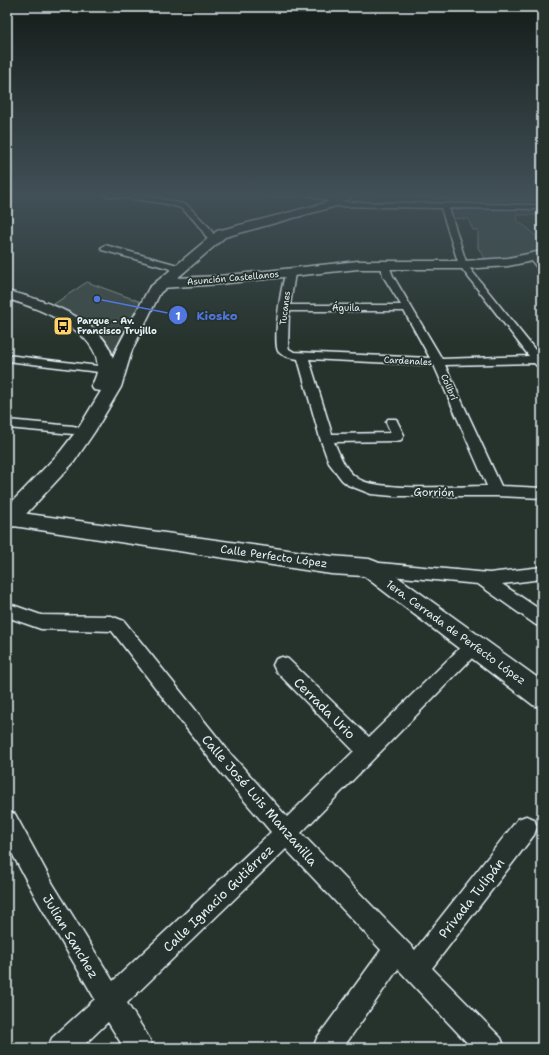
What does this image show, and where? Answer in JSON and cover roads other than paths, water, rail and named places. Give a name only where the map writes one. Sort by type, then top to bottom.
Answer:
[{"type":"main road","points":[[7,515],[67,457],[86,431],[112,387],[124,350],[151,294],[211,243]]},
{"type":"main road","points":[[7,295],[36,303],[71,321],[93,337],[103,351],[107,364],[107,370],[102,383],[73,430],[48,460],[7,515]]},
{"type":"main road","points":[[103,351],[112,354],[124,350]]},
{"type":"street","points":[[456,243],[463,265],[541,361]]},
{"type":"street","points":[[105,248],[182,269]]},
{"type":"street","points":[[537,256],[542,268]]},
{"type":"street","name":"Asunción Castellanos","points":[[162,284],[290,273],[358,265],[463,265],[508,262],[537,256]]},
{"type":"street","name":"Colibrí","points":[[385,265],[388,276],[408,308],[438,362],[496,491]]},
{"type":"street","name":"Tucanes","points":[[281,343],[290,273]]},
{"type":"street","name":"Águila","points":[[285,308],[408,308]]},
{"type":"street","name":"Cardenales","points":[[281,343],[282,348],[287,353],[303,357],[438,362],[541,361]]},
{"type":"street","name":"Gorrión","points":[[303,357],[326,438],[336,463],[347,478],[353,482],[371,489],[393,491],[496,491],[542,493]]},
{"type":"street","points":[[7,358],[107,370]]},
{"type":"street","points":[[326,438],[396,436],[398,434],[392,422]]},
{"type":"street","points":[[7,424],[73,430]]},
{"type":"street","name":"Calle Perfecto López","points":[[7,515],[332,565],[481,578],[542,574]]},
{"type":"street","name":"1era. Cerrada de Perfecto López","points":[[369,568],[542,696]]},
{"type":"street","points":[[481,578],[542,620]]},
{"type":"street","name":"Calle José Luis Manzanilla","points":[[7,610],[41,622],[111,623],[118,626],[223,760],[286,833],[492,1048]]},
{"type":"street","name":"Calle Ignacio Gutiérrez","points":[[62,1048],[369,752],[474,645]]},
{"type":"street","name":"Cerrada Urio","points":[[282,665],[369,752]]},
{"type":"street","name":"Julian Sanchez","points":[[7,822],[45,892],[139,1048]]},
{"type":"street","name":"Privada Tulipán","points":[[416,969],[526,827]]},
{"type":"street","points":[[328,1048],[397,949]]},
{"type":"place","name":"Kiosko","points":[[97,299]]},
{"type":"place","name":"Parque - Av. Francisco Trujillo","points":[[63,326]]}]
